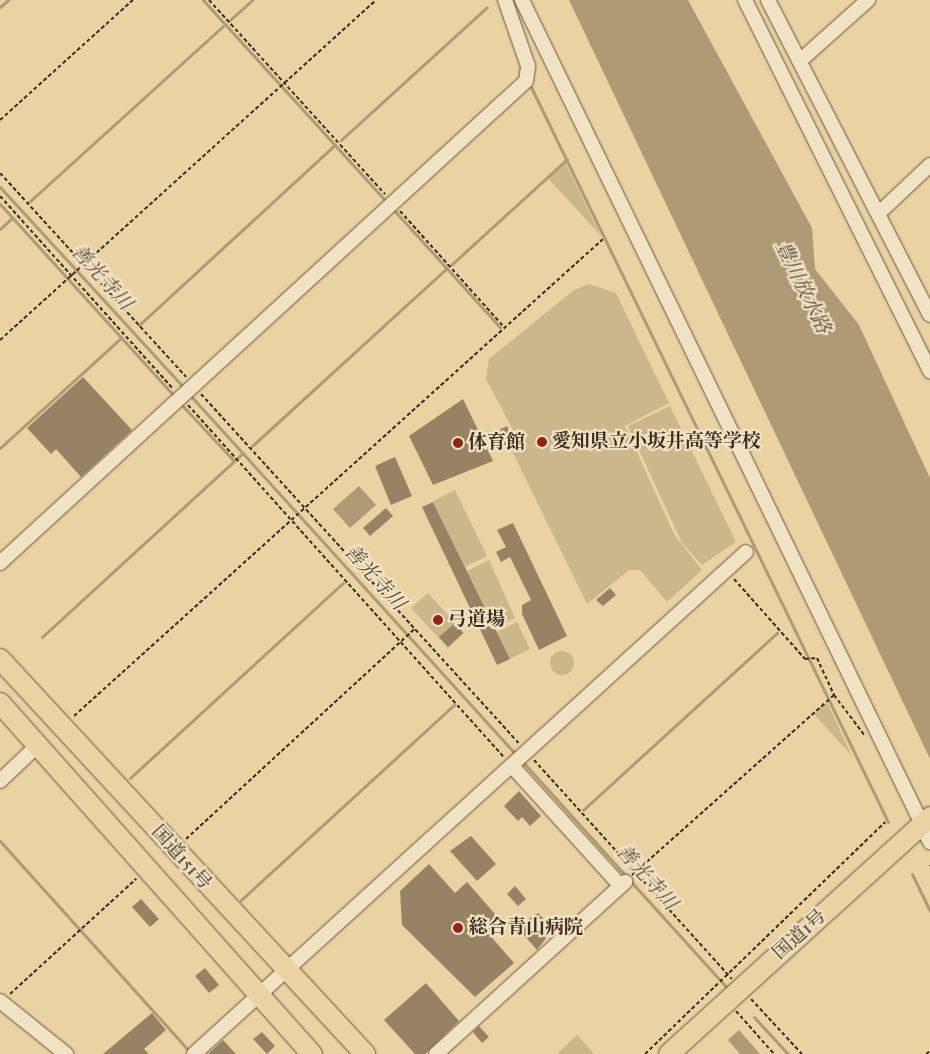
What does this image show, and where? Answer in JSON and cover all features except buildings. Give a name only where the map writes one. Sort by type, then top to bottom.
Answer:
[{"type":"highway","name":"国道151号","points":[[0,659],[174,850],[365,1054]]},
{"type":"highway","name":"国道151号","points":[[0,703],[149,867],[312,1054]]},
{"type":"highway","name":"国道1号","points":[[669,1054],[928,830]]},
{"type":"highway","name":"国道1号","points":[[687,1054],[928,830]]},
{"type":"street","points":[[0,563],[528,78],[504,0]]},
{"type":"street","points":[[522,0],[928,830]]},
{"type":"street","points":[[745,0],[930,371]]},
{"type":"street","points":[[768,0],[802,59],[930,315]]},
{"type":"street","points":[[802,59],[868,0]]},
{"type":"street","points":[[879,213],[930,165]]},
{"type":"street","points":[[194,1054],[746,552]]},
{"type":"street","points":[[0,781],[38,745]]},
{"type":"street","points":[[436,1054],[626,881],[520,758]]},
{"type":"street","points":[[0,1002],[66,1054]]},
{"type":"path","points":[[0,120],[133,0]]},
{"type":"path","points":[[209,0],[505,328]]},
{"type":"path","points":[[0,340],[376,0]]},
{"type":"path","points":[[0,173],[82,266],[292,520],[401,642],[636,872],[733,981]]},
{"type":"path","points":[[0,196],[70,276],[305,508],[414,628],[520,758]]},
{"type":"path","points":[[62,727],[604,239]]},
{"type":"path","points":[[626,881],[834,695],[817,658],[806,659],[726,569]]},
{"type":"path","points":[[174,850],[414,628]]},
{"type":"path","points":[[645,1054],[886,822]]},
{"type":"path","points":[[0,1002],[149,867]]},
{"type":"path","points":[[713,987],[720,993]]},
{"type":"path","points":[[747,995],[802,1054]]},
{"type":"path","points":[[732,1007],[774,1054]]},
{"type":"path","points":[[926,1054],[930,1051]]},
{"type":"shaded area","points":[[565,162],[601,236],[548,178]]},
{"type":"shaded area","points":[[589,284],[616,293],[669,403],[625,426],[674,534],[702,570],[667,602],[640,570],[629,570],[587,604],[511,449],[520,443],[486,379],[489,359],[574,290]]},
{"type":"shaded area","points":[[670,406],[736,542],[702,565],[682,543],[628,426]]},
{"type":"shaded area","points":[[455,490],[487,556],[465,567],[433,501]]},
{"type":"shaded area","points":[[489,560],[515,618],[495,628],[467,571]]},
{"type":"shaded area","name":"弓道場","points":[[428,593],[464,633],[448,648],[411,608]]},
{"type":"shaded area","points":[[517,622],[530,649],[510,659],[497,632]]},
{"type":"shaded area","points":[[562,651],[571,654],[574,663],[571,672],[562,675],[553,672],[550,663],[553,654]]},
{"type":"shaded area","points":[[827,702],[852,756],[814,714]]},
{"type":"shaded area","points":[[577,1035],[594,1054],[557,1054]]},
{"type":"water","name":"豊川放水路","points":[[569,0],[688,0],[812,228],[815,269],[859,325],[930,478],[930,759]]},
{"type":"water","points":[[359,486],[376,505],[350,528],[333,509]]},
{"type":"water","points":[[739,1030],[760,1054],[740,1054],[728,1040]]},
{"type":"waterway","points":[[0,7],[8,0]]},
{"type":"waterway","points":[[203,0],[388,203]]},
{"type":"waterway","points":[[230,20],[252,0]]},
{"type":"waterway","points":[[341,140],[487,7]]},
{"type":"waterway","points":[[29,202],[223,26]]},
{"type":"waterway","points":[[531,87],[888,822]]},
{"type":"waterway","points":[[139,325],[335,145]]},
{"type":"waterway","points":[[451,265],[567,159]]},
{"type":"waterway","name":"善光寺川","points":[[0,187],[185,389]]},
{"type":"waterway","points":[[0,204],[176,398]]},
{"type":"waterway","points":[[392,208],[500,327]]},
{"type":"waterway","points":[[0,229],[12,218]]},
{"type":"waterway","points":[[252,446],[447,268]]},
{"type":"waterway","points":[[0,448],[121,338]]},
{"type":"waterway","name":"善光寺川","points":[[189,394],[517,756]]},
{"type":"waterway","points":[[180,403],[234,461],[243,453]]},
{"type":"waterway","points":[[42,637],[234,461]]},
{"type":"waterway","points":[[130,778],[343,583]]},
{"type":"waterway","points":[[583,810],[777,633]]},
{"type":"waterway","points":[[241,900],[454,705]]},
{"type":"waterway","name":"善光寺川","points":[[522,761],[727,988]]},
{"type":"waterway","points":[[0,841],[187,1049]]},
{"type":"waterway","points":[[912,874],[930,911]]},
{"type":"waterway","name":"善光寺川","points":[[754,1017],[788,1054]]},
{"type":"place","name":"愛知県立小坂井高等学校","points":[[542,442]]},
{"type":"place","name":"体育館","points":[[458,443]]},
{"type":"place","name":"弓道場","points":[[438,620]]},
{"type":"place","name":"総合青山病院","points":[[458,928]]}]
